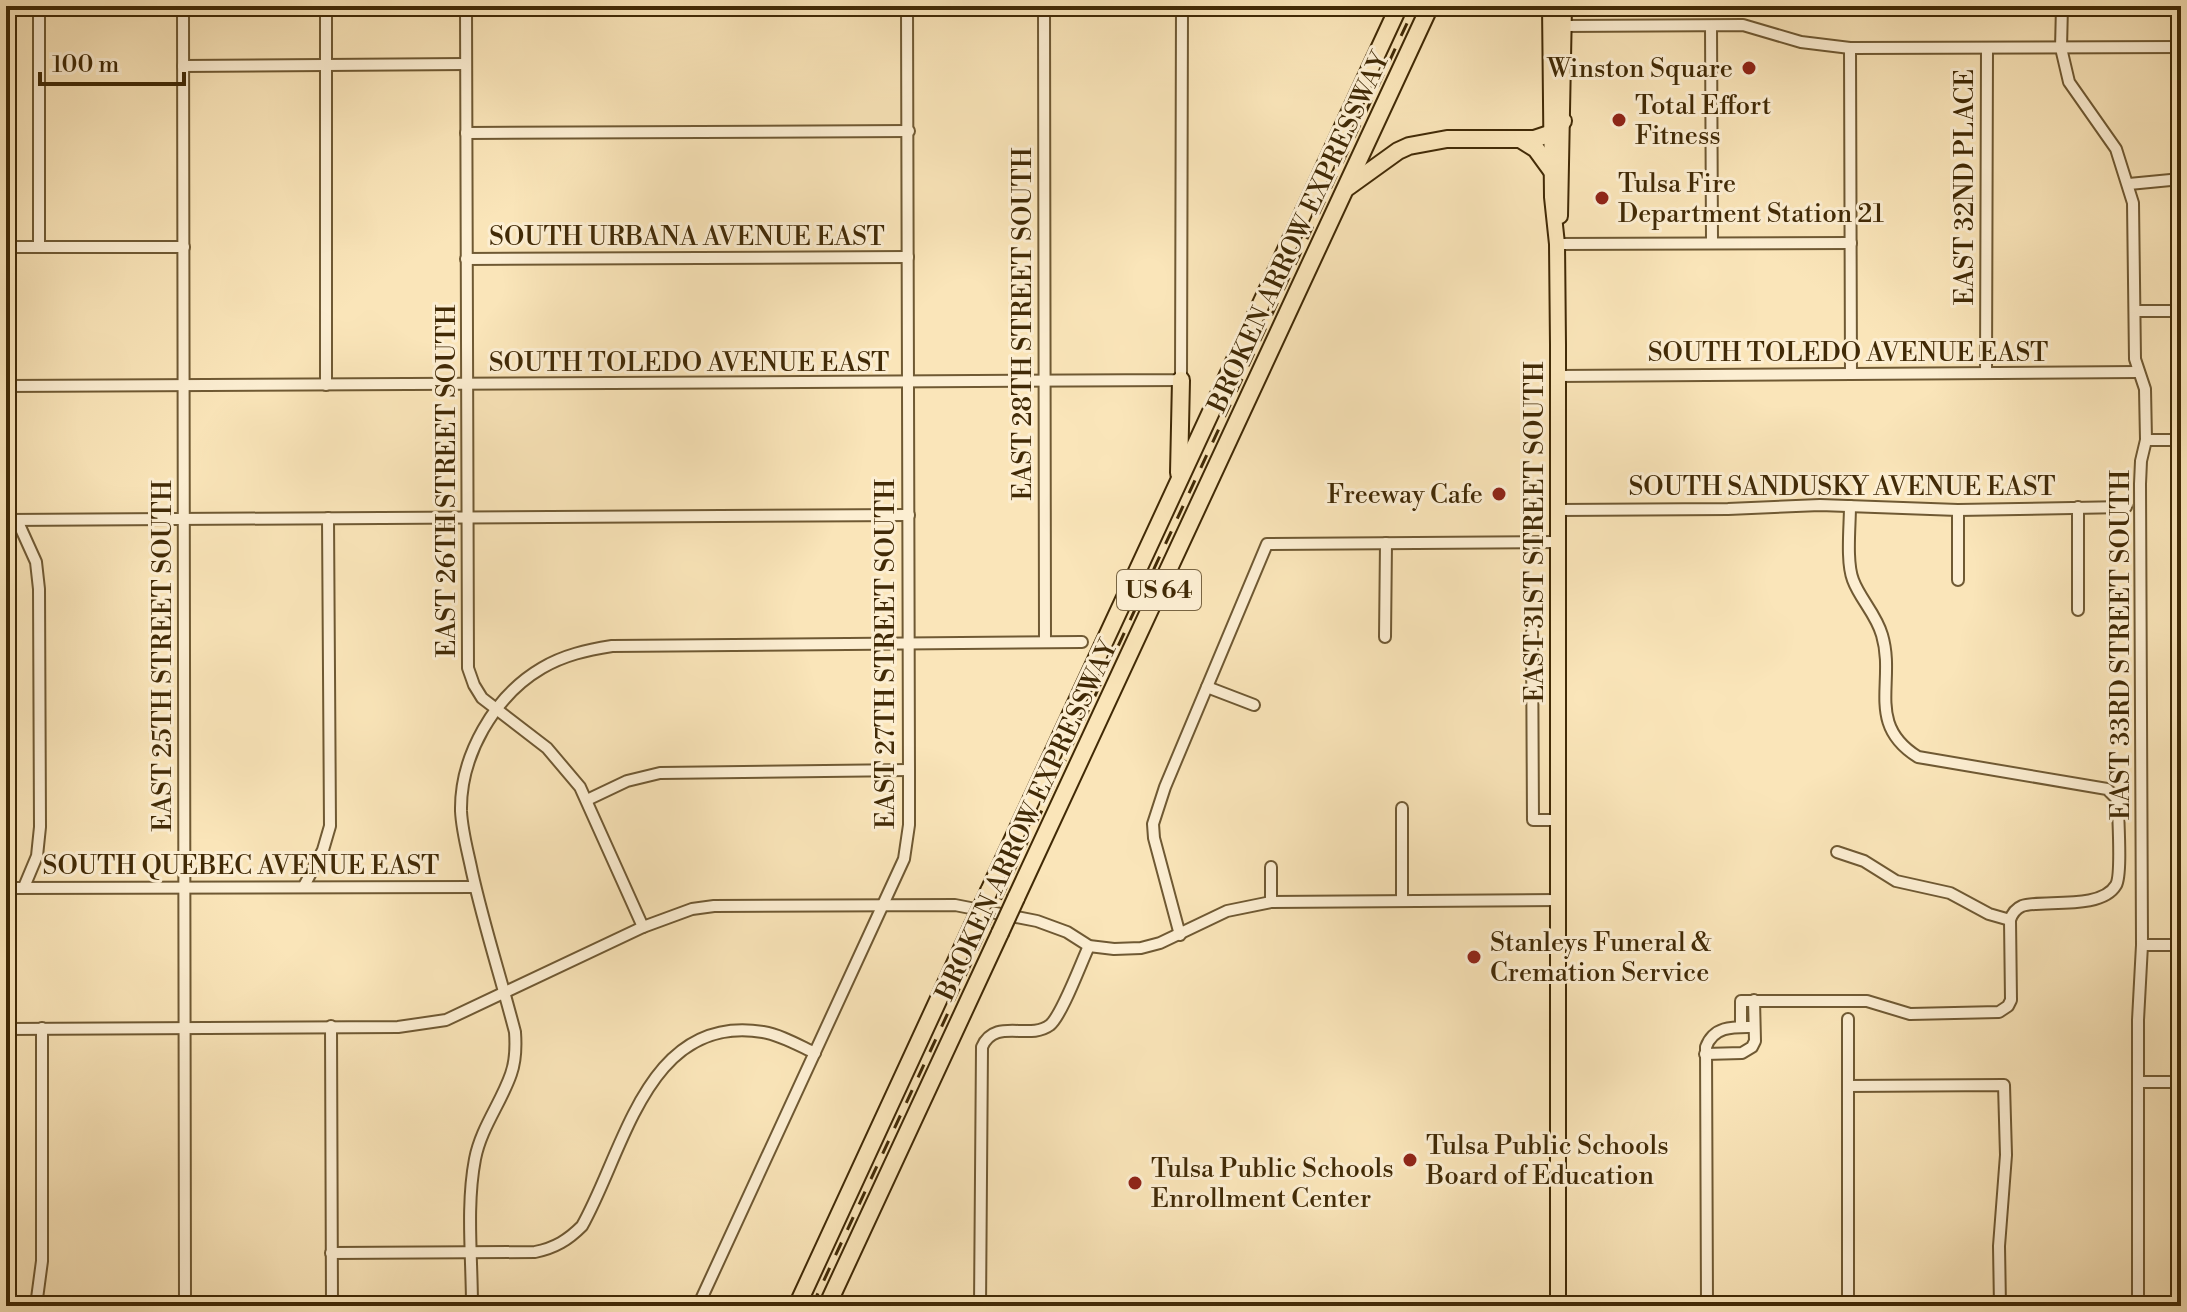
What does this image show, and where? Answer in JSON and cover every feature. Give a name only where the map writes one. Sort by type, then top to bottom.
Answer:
[{"type":"highway","name":"BROKEN ARROW EXPRESSWAY","points":[[797,1306],[1399,6]]},
{"type":"highway","name":"BROKEN ARROW EXPRESSWAY","points":[[827,1306],[1430,6]]},
{"type":"highway","points":[[1346,188],[1398,151],[1422,143],[1447,139],[1542,137],[1557,127]]},
{"type":"highway","points":[[1520,139],[1533,146],[1552,171]]},
{"type":"highway","points":[[1179,479],[1181,380]]},
{"type":"main road","name":"EAST 31ST STREET SOUTH","points":[[1550,6],[1562,197],[1557,244]]},
{"type":"main road","name":"EAST 31ST STREET SOUTH","points":[[1558,1306],[1558,376],[1557,244],[1552,171],[1564,6]]},
{"type":"street","points":[[39,6],[39,247]]},
{"type":"street","name":"EAST 25TH STREET SOUTH","points":[[183,6],[185,1306]]},
{"type":"street","points":[[326,6],[326,385]]},
{"type":"street","points":[[466,6],[630,6]]},
{"type":"street","name":"EAST 26TH STREET SOUTH","points":[[466,6],[468,668],[482,698],[560,760],[587,800],[643,927]]},
{"type":"street","points":[[906,6],[1182,7],[1181,380]]},
{"type":"street","name":"EAST 27TH STREET SOUTH","points":[[698,1306],[904,859],[909,825],[909,131],[906,6]]},
{"type":"street","name":"EAST 33RD STREET SOUTH","points":[[2062,6],[2064,69],[2073,91],[2116,149],[2129,184],[2134,220],[2135,359],[2145,389],[2146,440],[2140,484],[2142,945],[2138,1020],[2138,1306]]},
{"type":"street","name":"EAST 28TH STREET SOUTH","points":[[1044,7],[1045,642]]},
{"type":"street","points":[[1564,26],[1743,25],[1801,42],[1850,48],[2181,47]]},
{"type":"street","points":[[1711,26],[1712,242]]},
{"type":"street","points":[[1850,48],[1851,374]]},
{"type":"street","name":"EAST 32ND PLACE","points":[[1986,373],[1987,49]]},
{"type":"street","points":[[183,66],[466,64]]},
{"type":"street","points":[[466,133],[909,131]]},
{"type":"street","points":[[2129,184],[2181,179]]},
{"type":"street","points":[[1557,244],[1851,243]]},
{"type":"street","points":[[6,247],[184,247]]},
{"type":"street","name":"SOUTH URBANA AVENUE EAST","points":[[466,259],[908,257]]},
{"type":"street","points":[[2135,311],[2181,311]]},
{"type":"street","name":"SOUTH TOLEDO AVENUE EAST","points":[[1558,376],[2138,372]]},
{"type":"street","name":"SOUTH TOLEDO AVENUE EAST","points":[[6,386],[1181,380]]},
{"type":"street","points":[[2146,440],[2181,440]]},
{"type":"street","points":[[1741,1027],[1741,1001],[1754,1000],[1867,1001],[1910,1014],[1999,1012],[2008,1006],[2012,994],[2010,920],[2016,910],[2022,906],[2075,903],[2096,898],[2116,886],[2118,805],[2107,789],[1918,757],[1897,741],[1891,731],[1885,706],[1885,647],[1853,579],[1850,506]]},
{"type":"street","name":"SOUTH SANDUSKY AVENUE EAST","points":[[1558,510],[1850,506],[1958,510],[2126,507]]},
{"type":"street","points":[[2078,507],[2078,610]]},
{"type":"street","points":[[1958,510],[1958,580]]},
{"type":"street","points":[[11,520],[909,515]]},
{"type":"street","points":[[304,886],[323,850],[330,826],[328,518]]},
{"type":"street","points":[[11,520],[36,562],[39,589],[40,827],[37,856],[24,887]]},
{"type":"street","points":[[1180,935],[1156,852],[1153,824],[1165,787],[1267,544],[1557,542]]},
{"type":"street","points":[[1385,637],[1386,543]]},
{"type":"street","name":"EAST 31ST STREET SOUTH","points":[[1532,632],[1533,820],[1558,820]]},
{"type":"street","points":[[472,1306],[471,1204],[475,1159],[516,1054],[515,1032],[475,887],[461,811],[472,752],[496,709],[540,669],[565,657],[612,646],[1082,642]]},
{"type":"street","points":[[1207,687],[1254,705]]},
{"type":"street","points":[[587,800],[627,781],[660,773],[909,770]]},
{"type":"street","points":[[1402,808],[1402,901]]},
{"type":"street","points":[[1837,852],[1864,861],[1896,881],[1950,893],[1989,914],[2010,920]]},
{"type":"street","points":[[1271,867],[1271,902]]},
{"type":"street","name":"SOUTH QUEBEC AVENUE EAST","points":[[6,888],[475,887]]},
{"type":"street","points":[[6,1029],[425,1025],[446,1020],[643,927],[673,915],[714,906],[955,905],[1037,921],[1067,932],[1089,946],[1114,949],[1141,948],[1180,935],[1227,911],[1271,902],[1558,900]]},
{"type":"street","points":[[2142,945],[2181,945]]},
{"type":"street","points":[[980,1306],[982,1047],[989,1037],[1001,1031],[1039,1030],[1049,1026],[1058,1014],[1089,946]]},
{"type":"street","points":[[1705,1054],[1748,1051],[1755,1041],[1754,1000]]},
{"type":"street","points":[[1848,1019],[1848,1306]]},
{"type":"street","points":[[331,1026],[332,1306]]},
{"type":"street","points":[[1707,1306],[1705,1054],[1708,1040],[1714,1034],[1724,1029],[1754,1027]]},
{"type":"street","points":[[36,1306],[42,1261],[42,1028]]},
{"type":"street","points":[[331,1253],[546,1250],[575,1233],[589,1213],[653,1079],[680,1050],[714,1035],[745,1031],[779,1036],[815,1053]]},
{"type":"street","points":[[2138,1082],[2181,1082]]},
{"type":"street","points":[[1848,1086],[2004,1085],[2006,1155],[1999,1246],[2000,1306]]},
{"type":"railway","points":[[812,1306],[1415,6]]},
{"type":"place","name":"Winston Square","points":[[1749,68]]},
{"type":"place","name":"Total Effort Fitness","points":[[1619,120]]},
{"type":"place","name":"Tulsa Fire Department Station 21","points":[[1602,198]]},
{"type":"place","name":"Freeway Cafe","points":[[1499,494]]},
{"type":"place","name":"Stanleys Funeral & Cremation Service","points":[[1474,957]]},
{"type":"place","name":"Tulsa Public Schools Board of Education","points":[[1410,1160]]},
{"type":"place","name":"Tulsa Public Schools Enrollment Center","points":[[1135,1183]]}]
